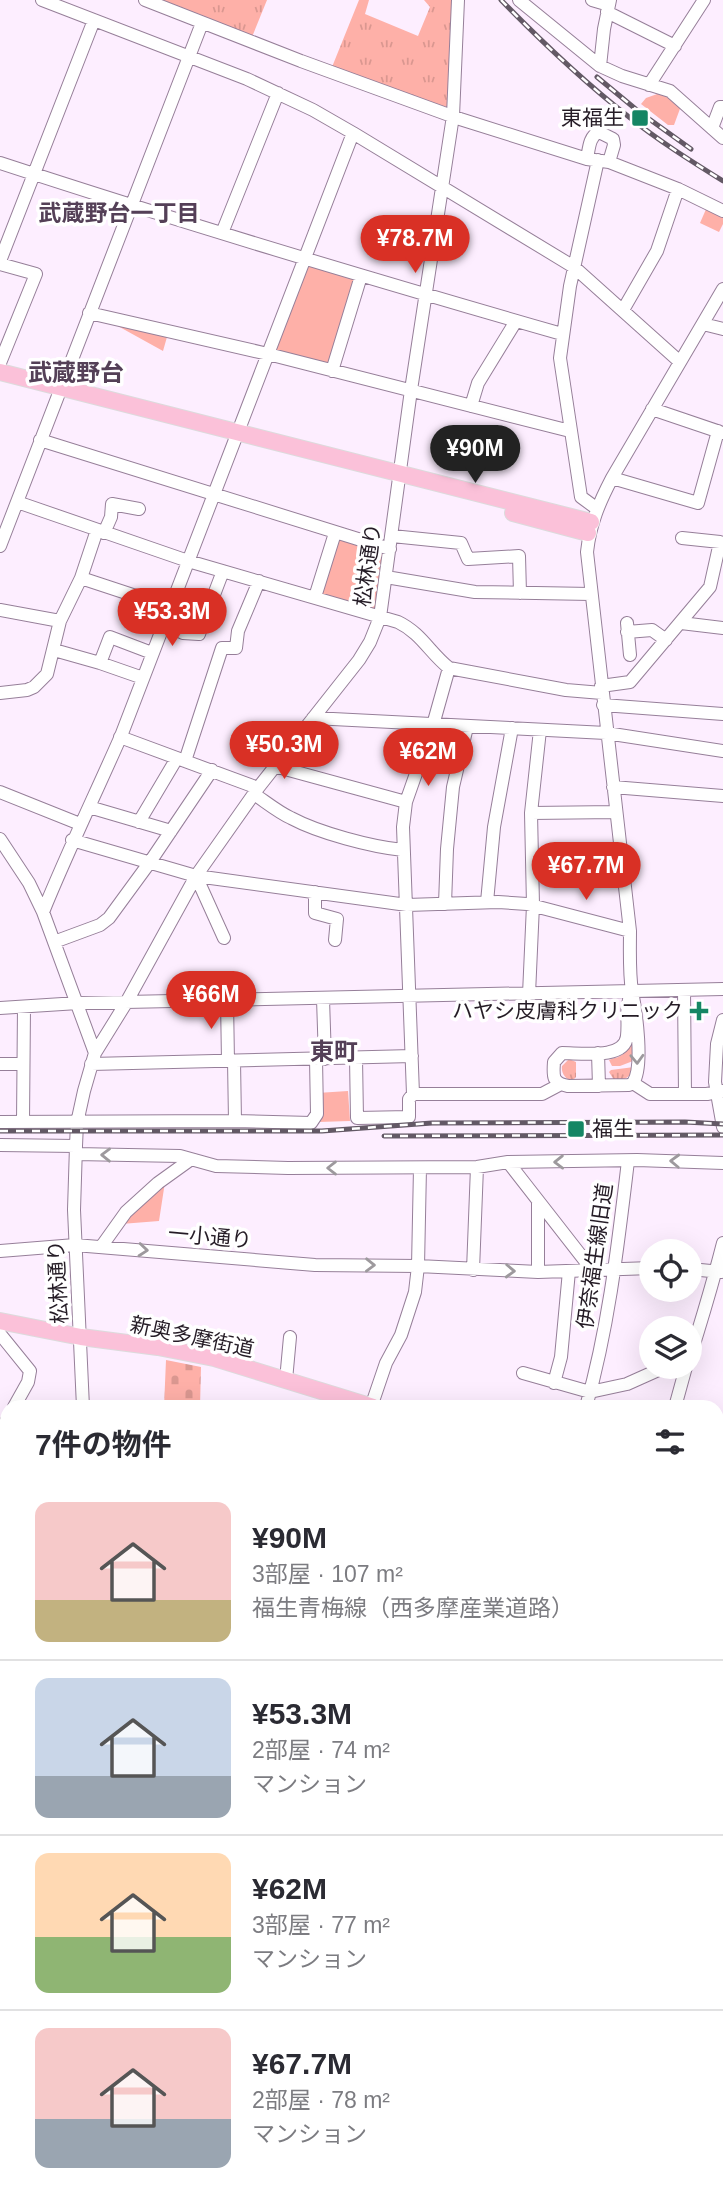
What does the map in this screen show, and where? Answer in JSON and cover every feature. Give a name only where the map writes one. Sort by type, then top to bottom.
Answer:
[{"type":"main road","points":[[0,372],[59,392],[236,438],[399,479],[592,521]]},
{"type":"main road","points":[[0,383],[59,392]]},
{"type":"main road","points":[[236,438],[352,473],[399,479]]},
{"type":"main road","name":"新奥多摩街道","points":[[0,1321],[214,1358],[345,1400]]},
{"type":"street","points":[[42,0],[278,93],[353,133],[574,267],[680,362]]},
{"type":"street","points":[[145,0],[460,120],[598,160],[678,189],[723,211]]},
{"type":"street","name":"松林通り","points":[[83,1400],[75,1245],[76,1150],[78,1123],[93,1059],[196,876],[274,766],[359,660],[380,617],[453,116],[458,0]]},
{"type":"street","points":[[519,0],[600,66],[670,91],[723,138]]},
{"type":"street","points":[[592,0],[609,6],[675,46]]},
{"type":"street","points":[[649,85],[705,0]]},
{"type":"street","points":[[600,66],[609,6]]},
{"type":"street","points":[[0,363],[36,274],[0,262],[94,20]]},
{"type":"street","points":[[0,546],[202,23]]},
{"type":"street","points":[[222,233],[278,93]]},
{"type":"street","points":[[712,128],[720,107],[723,107]]},
{"type":"street","points":[[43,912],[120,737],[353,133]]},
{"type":"street","points":[[592,521],[581,497],[560,358],[574,267],[598,160]]},
{"type":"street","points":[[0,163],[425,296],[562,334]]},
{"type":"street","points":[[623,310],[657,251],[678,189]]},
{"type":"street","points":[[332,371],[361,276]]},
{"type":"street","points":[[413,1094],[542,1094],[559,1085],[623,1086],[633,1083],[638,1072],[636,1005],[632,991],[629,931],[587,552],[592,521],[612,478],[723,289]]},
{"type":"street","points":[[89,313],[268,354],[570,431]]},
{"type":"street","points":[[471,406],[478,383],[516,321]]},
{"type":"street","points":[[703,324],[723,329]]},
{"type":"street","points":[[612,478],[698,503],[720,432],[652,409]]},
{"type":"street","points":[[40,440],[335,533],[391,542],[461,543],[468,559],[519,556],[520,593]]},
{"type":"street","points":[[17,502],[188,561],[398,622],[414,631],[449,668],[566,690],[723,714]]},
{"type":"street","points":[[0,693],[27,690],[47,674],[60,621],[110,517],[112,504],[139,509]]},
{"type":"street","points":[[315,597],[335,533]]},
{"type":"street","points":[[602,695],[630,682],[710,587],[720,559],[720,542],[682,538]]},
{"type":"street","points":[[163,623],[183,633],[199,634],[223,571]]},
{"type":"street","points":[[386,577],[475,592],[591,594]]},
{"type":"street","points":[[81,578],[169,607]]},
{"type":"street","points":[[139,822],[181,759],[222,648],[236,648],[238,631],[259,582]]},
{"type":"street","points":[[0,610],[60,621]]},
{"type":"street","points":[[681,623],[723,628]]},
{"type":"street","points":[[630,656],[627,628],[652,630],[666,640]]},
{"type":"street","points":[[100,663],[110,637],[152,653]]},
{"type":"street","points":[[54,650],[143,678]]},
{"type":"street","points":[[356,1058],[357,1118],[409,1117],[409,1099],[413,1094],[403,827],[406,802],[449,668]]},
{"type":"street","points":[[313,718],[606,733],[723,751]]},
{"type":"street","points":[[445,904],[446,849],[452,798],[467,727]]},
{"type":"street","points":[[487,902],[494,827],[512,729]]},
{"type":"street","points":[[529,994],[533,905],[531,813],[540,730]]},
{"type":"street","points":[[120,737],[212,770],[256,791],[290,818],[307,825],[380,848],[403,850]]},
{"type":"street","points":[[274,766],[406,802]]},
{"type":"street","points":[[54,942],[100,925],[110,918],[212,770]]},
{"type":"street","points":[[613,787],[723,796]]},
{"type":"street","points":[[0,792],[80,824]]},
{"type":"street","points":[[89,807],[171,831]]},
{"type":"street","points":[[531,813],[616,812]]},
{"type":"street","points":[[0,839],[29,883],[43,912],[78,1003],[93,1059],[231,1061],[412,1056]]},
{"type":"street","points":[[72,841],[196,876],[407,905],[487,902],[533,905],[629,931]]},
{"type":"street","points":[[196,876],[224,938]]},
{"type":"street","points":[[315,892],[314,913],[337,919],[335,940]]},
{"type":"street","points":[[0,1008],[78,1003],[723,989]]},
{"type":"street","points":[[684,990],[685,1094]]},
{"type":"street","points":[[559,1085],[553,1073],[557,1056],[562,1053],[618,1051],[625,1042],[626,1005],[632,991]]},
{"type":"street","points":[[0,1122],[312,1123],[317,1114],[323,999]]},
{"type":"street","points":[[228,1001],[235,1121]]},
{"type":"street","points":[[23,1122],[24,1007]]},
{"type":"street","points":[[723,1020],[717,1044],[715,1082],[720,1092],[723,1127]]},
{"type":"street","points":[[598,1053],[599,1086]]},
{"type":"street","points":[[0,1064],[23,1064]]},
{"type":"street","points":[[633,1083],[650,1094],[720,1092]]},
{"type":"street","points":[[0,1145],[180,1156],[216,1166],[420,1168],[628,1161]]},
{"type":"street","points":[[101,1247],[133,1205],[190,1160]]},
{"type":"street","name":"伊奈福生線旧道","points":[[588,1400],[604,1333],[615,1270],[628,1161],[723,1163]]},
{"type":"street","points":[[508,1163],[593,1271]]},
{"type":"street","points":[[473,1270],[477,1167]]},
{"type":"street","points":[[367,1400],[401,1335],[415,1292],[420,1168]]},
{"type":"street","points":[[538,1201],[538,1272]]},
{"type":"street","points":[[702,1317],[719,1272],[723,1243]]},
{"type":"street","name":"一小通り","points":[[0,1251],[75,1245],[315,1265],[418,1266],[538,1272],[639,1269]]},
{"type":"street","points":[[554,1382],[561,1357],[569,1271]]},
{"type":"street","points":[[0,1334],[30,1371],[28,1382],[18,1400]]},
{"type":"street","points":[[286,1381],[290,1337]]},
{"type":"street","points":[[523,1373],[590,1392],[639,1379]]},
{"type":"street","points":[[677,1400],[683,1379]]},
{"type":"green space","points":[[158,0],[267,0],[252,37]]},
{"type":"green space","points":[[359,0],[369,0],[365,14],[418,36],[430,7],[424,0],[453,0],[449,105],[445,107],[332,67]]},
{"type":"green space","points":[[660,93],[681,106],[674,125],[668,125],[641,104],[646,98]]},
{"type":"green space","points":[[707,207],[723,215],[719,232],[700,223]]},
{"type":"green space","points":[[309,265],[355,277],[331,364],[278,352],[275,349]]},
{"type":"green space","points":[[116,325],[167,337],[163,351]]},
{"type":"green space","points":[[336,538],[384,555],[377,607],[370,611],[319,597]]},
{"type":"green space","points":[[632,1030],[633,1061],[612,1066],[609,1060],[620,1056],[629,1047]]},
{"type":"green space","points":[[569,1059],[576,1062],[576,1077],[572,1081],[565,1077],[562,1071],[562,1066]]},
{"type":"green space","points":[[634,1067],[627,1078],[621,1080],[614,1080],[609,1072],[611,1070]]},
{"type":"green space","points":[[348,1091],[350,1121],[318,1122],[317,1093]]},
{"type":"green space","points":[[165,1182],[159,1221],[121,1224]]},
{"type":"green space","points":[[166,1360],[201,1367],[200,1400],[164,1400]]},
{"type":"railway","points":[[501,0],[563,61],[612,104],[663,143],[723,181]]},
{"type":"railway","points":[[597,77],[691,149]]},
{"type":"railway","points":[[0,1131],[322,1131],[432,1123],[723,1124]]},
{"type":"railway","points":[[384,1136],[723,1135]]},
{"type":"place","name":"東福生","points":[[640,118]]},
{"type":"place","name":"ハヤシ皮膚科クリニック","points":[[699,1011]]},
{"type":"place","name":"福生","points":[[576,1129]]},
{"type":"district","name":"武蔵野台一丁目","points":[[119,213]]},
{"type":"district","name":"武蔵野台","points":[[76,373]]},
{"type":"district","name":"東町","points":[[334,1052]]}]
